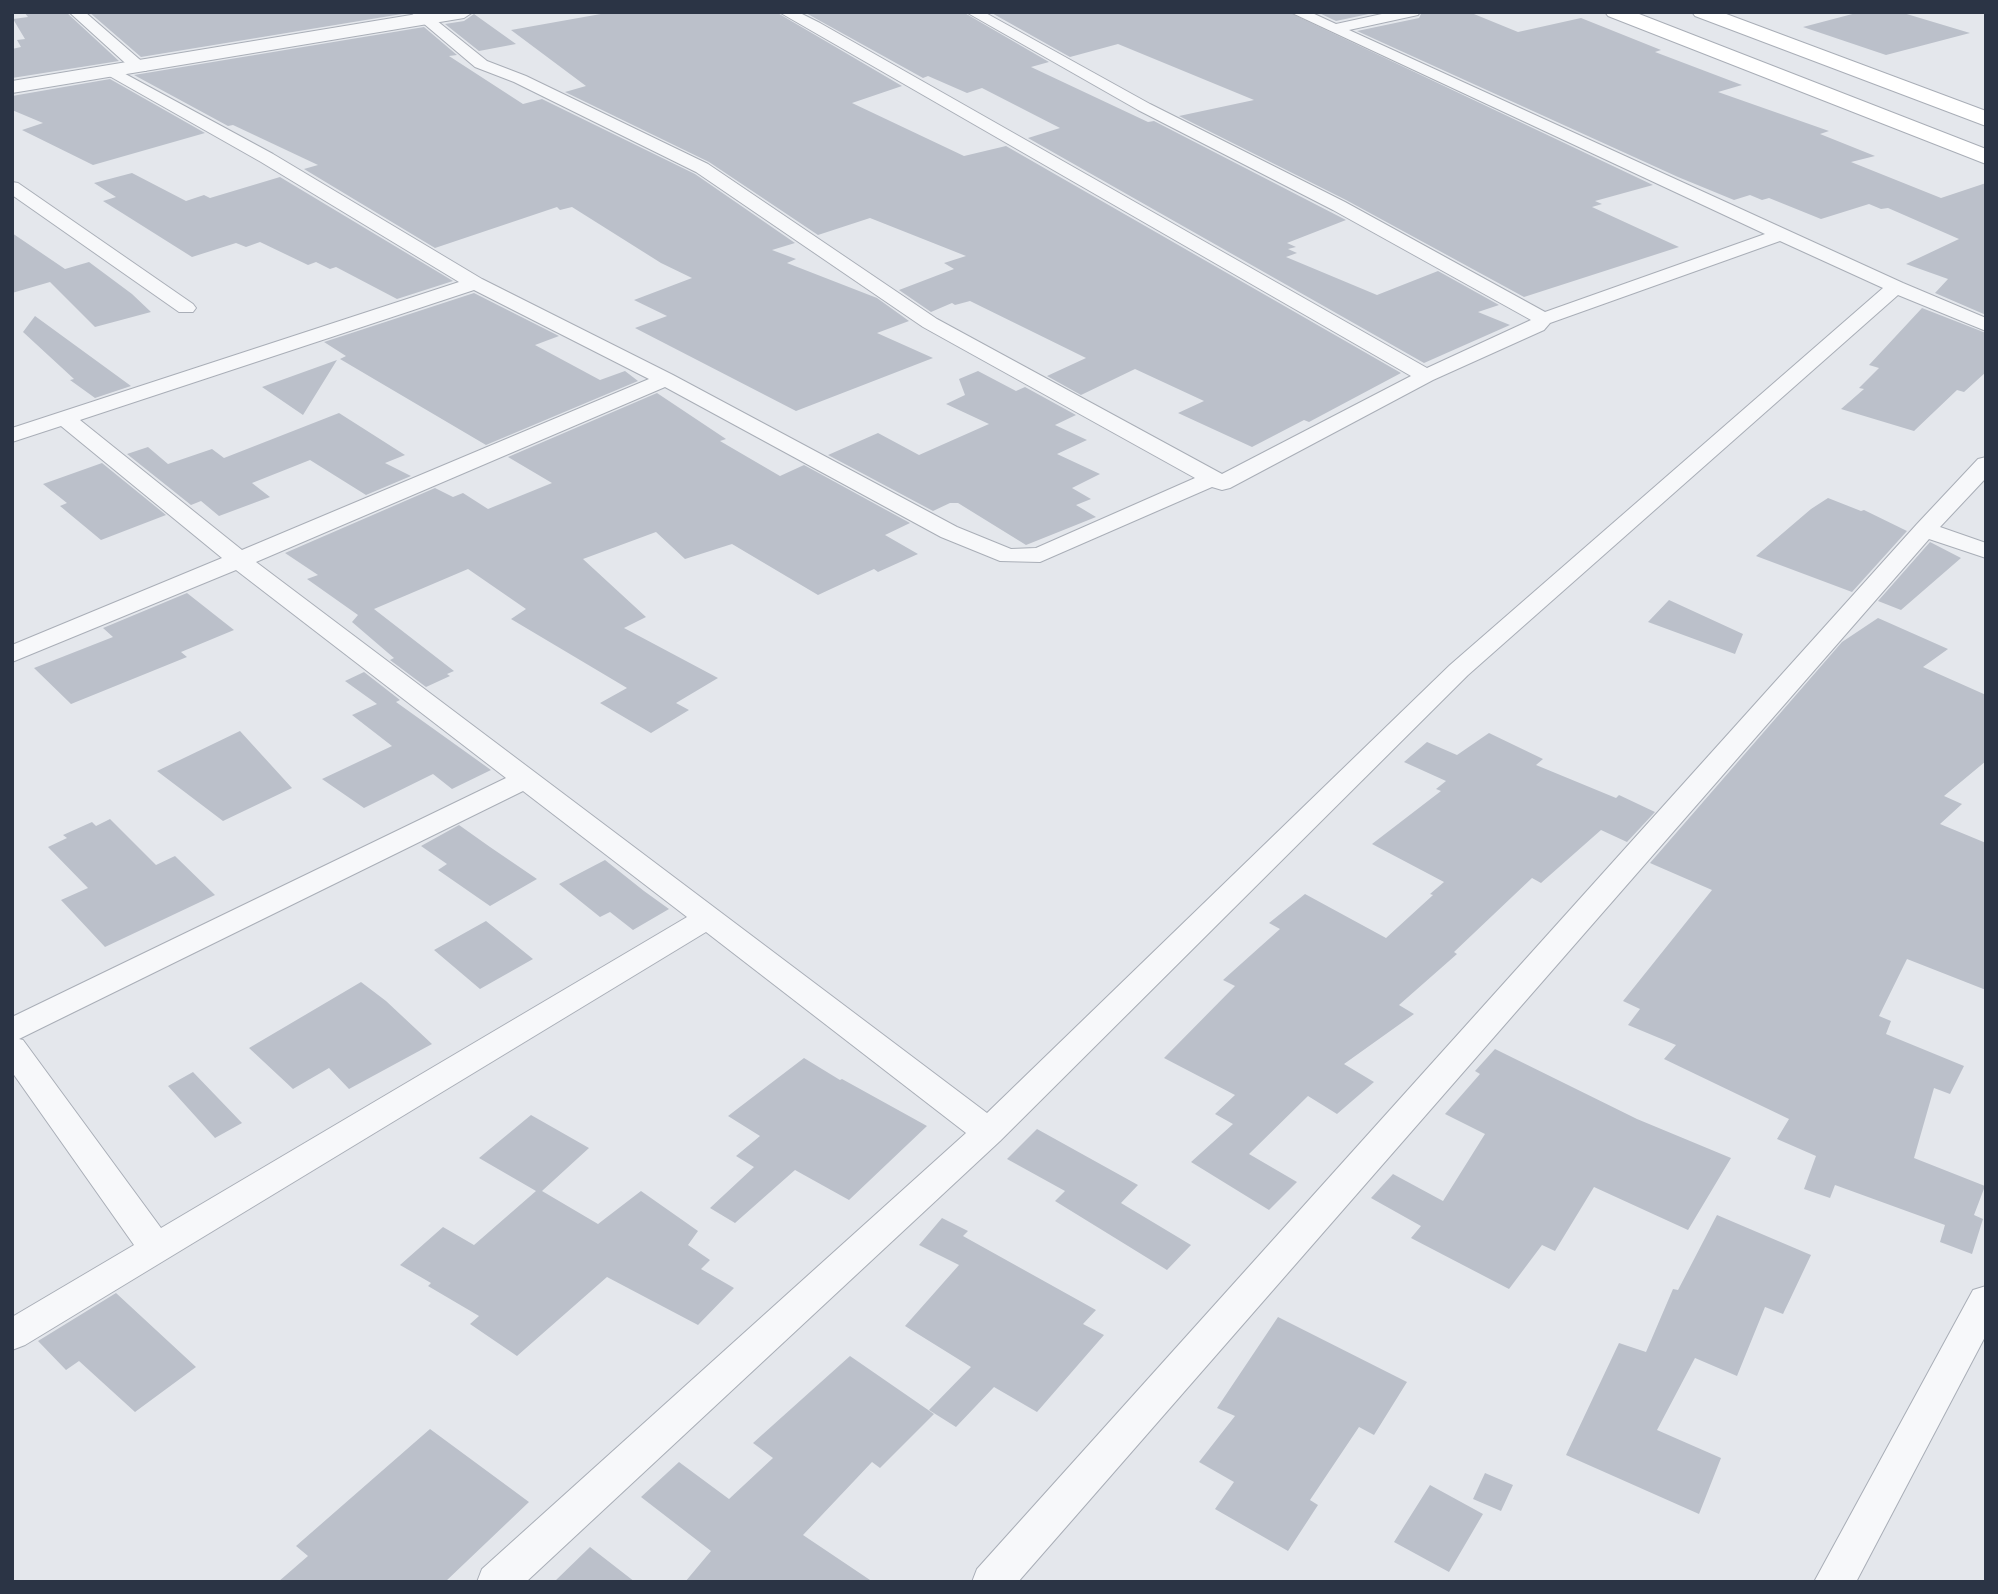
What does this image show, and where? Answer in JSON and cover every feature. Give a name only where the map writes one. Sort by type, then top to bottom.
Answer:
[{"type":"main road","points":[[1615,12],[1986,157]]},
{"type":"main road","points":[[1702,12],[1986,120]]},
{"type":"street","points":[[76,12],[140,68]]},
{"type":"street","points":[[12,87],[112,73],[421,16],[464,12]]},
{"type":"street","points":[[786,12],[815,26],[1426,376]]},
{"type":"street","points":[[973,12],[1144,107],[1339,206],[1544,319]]},
{"type":"street","points":[[1297,12],[1896,288],[1986,326]]},
{"type":"street","points":[[1334,29],[1413,12]]},
{"type":"street","points":[[421,16],[481,64],[520,79],[702,168],[930,323],[1222,483],[1426,376],[1537,326],[1544,319],[1781,234]]},
{"type":"street","points":[[112,73],[267,158],[475,283],[666,379],[949,533],[1007,556],[1040,555],[1213,478]]},
{"type":"street","points":[[12,187],[186,308]]},
{"type":"street","points":[[12,435],[475,283]]},
{"type":"street","points":[[497,1582],[988,1132],[1459,670],[1896,288]]},
{"type":"street","points":[[12,654],[240,561],[666,379]]},
{"type":"street","points":[[64,418],[240,561],[988,1132]]},
{"type":"street","points":[[992,1582],[1924,529],[1986,464]]},
{"type":"street","points":[[1924,529],[1986,551]]},
{"type":"street","points":[[12,1030],[526,779]]},
{"type":"street","points":[[12,1335],[708,918]]},
{"type":"street","points":[[12,1048],[156,1248]]},
{"type":"street","points":[[1834,1582],[1986,1300]]},
{"type":"building","points":[[24,12],[66,12],[119,61],[12,78],[12,49],[21,47],[17,40],[25,39],[13,19],[28,17]]},
{"type":"building","points":[[89,12],[407,12],[408,13],[141,57]]},
{"type":"building","points":[[612,12],[776,12],[902,86],[852,103],[964,156],[1006,146],[1401,373],[1309,422],[1304,420],[1252,447],[1178,413],[1204,401],[1135,369],[1081,395],[1047,376],[1086,358],[970,301],[955,305],[952,303],[931,312],[899,290],[954,269],[944,263],[966,256],[870,218],[818,235],[709,162],[565,92],[586,86],[511,30]]},
{"type":"building","points":[[804,12],[963,12],[1049,62],[1031,67],[1148,122],[1154,121],[1346,220],[1287,243],[1296,247],[1288,249],[1297,253],[1286,257],[1377,295],[1438,271],[1499,305],[1478,312],[1510,325],[1424,363],[1028,138],[1060,128],[982,88],[967,93],[928,76],[923,78]]},
{"type":"building","points":[[990,12],[1288,12],[1653,185],[1595,201],[1602,204],[1592,207],[1679,247],[1524,297],[1346,200],[1179,116],[1254,100],[1118,44],[1070,57]]},
{"type":"building","points":[[1317,12],[1378,12],[1336,21]]},
{"type":"building","points":[[1422,12],[1469,12],[1518,32],[1581,18],[1661,50],[1655,52],[1742,85],[1718,92],[1829,131],[1820,134],[1875,156],[1851,162],[1941,198],[1986,183],[1986,315],[1935,293],[1948,279],[1906,264],[1959,239],[1888,208],[1881,209],[1869,204],[1821,219],[1769,198],[1762,200],[1750,195],[1734,200],[1357,31],[1419,18]]},
{"type":"building","points":[[1860,12],[1900,12],[1970,33],[1886,55],[1803,27]]},
{"type":"building","points":[[474,14],[516,44],[479,51],[445,24],[464,21]]},
{"type":"building","points":[[424,27],[457,55],[449,56],[523,104],[542,99],[695,174],[795,243],[772,250],[796,259],[787,263],[877,298],[909,321],[877,333],[933,358],[796,411],[635,328],[667,316],[634,300],[692,278],[661,263],[572,207],[560,210],[557,207],[435,248],[304,169],[318,165],[233,125],[228,126],[134,75]]},
{"type":"building","points":[[110,79],[205,133],[93,165],[22,130],[43,123],[12,110],[12,96]]},
{"type":"building","points":[[132,173],[186,201],[204,195],[210,198],[280,177],[453,281],[397,299],[336,267],[330,269],[316,262],[308,265],[260,242],[246,247],[236,243],[192,257],[103,201],[116,197],[94,183]]},
{"type":"building","points":[[12,233],[65,269],[89,262],[151,312],[95,327],[50,282],[12,293]]},
{"type":"building","points":[[474,293],[559,336],[535,345],[600,380],[625,371],[638,381],[486,445],[340,359],[346,356],[324,342]]},
{"type":"building","points":[[1922,308],[1986,333],[1986,372],[1964,392],[1957,390],[1914,431],[1841,409],[1864,389],[1859,388],[1879,368],[1869,365]]},
{"type":"building","points":[[35,316],[131,386],[95,398],[70,380],[74,379],[23,332]]},
{"type":"building","points":[[337,360],[303,415],[262,387]]},
{"type":"building","points":[[978,371],[1016,391],[1025,387],[1076,415],[1055,425],[1087,440],[1057,454],[1100,474],[1072,488],[1091,499],[1076,505],[1096,517],[1026,545],[958,503],[950,503],[933,511],[828,455],[878,433],[919,455],[989,424],[946,404],[965,395],[959,379]]},
{"type":"building","points":[[657,393],[726,439],[720,441],[780,476],[804,465],[910,523],[885,535],[918,554],[878,572],[874,569],[818,595],[732,544],[685,559],[656,532],[583,559],[646,617],[624,628],[718,678],[676,703],[689,710],[651,733],[600,703],[627,688],[511,619],[526,609],[468,569],[374,609],[454,671],[447,674],[450,676],[426,687],[390,660],[394,658],[352,622],[358,615],[307,579],[318,575],[285,553],[435,488],[453,497],[463,493],[488,509],[552,483],[508,457]]},
{"type":"building","points":[[339,413],[405,455],[385,463],[411,476],[366,495],[310,460],[252,483],[270,497],[219,516],[201,501],[191,505],[127,454],[148,447],[168,464],[212,449],[224,458]]},
{"type":"building","points":[[102,463],[166,515],[101,540],[60,506],[67,503],[43,484]]},
{"type":"building","points":[[1828,498],[1864,510],[1907,531],[1852,592],[1756,556]]},
{"type":"building","points":[[1930,542],[1961,558],[1901,610],[1878,601]]},
{"type":"building","points":[[187,593],[234,630],[181,652],[187,657],[71,704],[34,668],[113,637],[103,628]]},
{"type":"building","points":[[1669,600],[1743,634],[1735,654],[1648,622]]},
{"type":"building","points":[[1878,618],[1948,649],[1923,667],[1986,695],[1986,761],[1944,796],[1962,804],[1940,824],[1986,843],[1986,990],[1907,959],[1879,1016],[1891,1021],[1886,1034],[1964,1066],[1950,1094],[1934,1088],[1914,1158],[1985,1186],[1974,1215],[1983,1219],[1972,1254],[1940,1242],[1945,1225],[1835,1185],[1830,1198],[1804,1189],[1816,1156],[1777,1139],[1789,1119],[1664,1059],[1676,1045],[1628,1025],[1640,1009],[1623,1001],[1712,890],[1650,863],[1842,642]]},
{"type":"building","points":[[364,672],[400,700],[396,702],[491,770],[452,789],[433,774],[364,808],[322,779],[392,746],[352,715],[377,704],[345,681]]},
{"type":"building","points":[[240,731],[292,788],[223,821],[157,771]]},
{"type":"building","points":[[1489,733],[1543,759],[1536,765],[1616,798],[1619,795],[1655,812],[1627,842],[1601,830],[1541,883],[1532,878],[1454,952],[1457,954],[1399,1005],[1414,1014],[1344,1064],[1374,1082],[1337,1114],[1308,1096],[1249,1154],[1297,1182],[1269,1210],[1191,1162],[1233,1124],[1215,1114],[1235,1095],[1164,1058],[1235,986],[1223,980],[1280,929],[1269,923],[1305,894],[1386,938],[1433,895],[1430,894],[1444,882],[1372,844],[1441,791],[1436,789],[1446,781],[1404,762],[1427,742],[1457,755]]},
{"type":"building","points":[[110,819],[156,865],[175,856],[215,895],[105,947],[61,900],[88,888],[48,847],[67,838],[63,835],[92,822],[96,826]]},
{"type":"building","points":[[459,825],[537,879],[490,906],[438,870],[447,864],[421,846]]},
{"type":"building","points":[[605,860],[669,909],[633,930],[610,912],[600,917],[559,884]]},
{"type":"building","points":[[486,921],[533,959],[480,989],[434,950]]},
{"type":"building","points":[[361,982],[386,1001],[432,1044],[349,1089],[329,1068],[293,1089],[249,1048]]},
{"type":"building","points":[[1495,1049],[1637,1119],[1731,1158],[1688,1230],[1594,1187],[1555,1251],[1542,1245],[1509,1289],[1411,1238],[1421,1226],[1371,1198],[1393,1174],[1443,1201],[1485,1134],[1445,1114],[1480,1074],[1475,1071]]},
{"type":"building","points":[[804,1058],[927,1126],[849,1200],[795,1170],[735,1223],[710,1208],[754,1167],[736,1156],[760,1136],[728,1116]]},
{"type":"building","points":[[193,1072],[242,1123],[215,1138],[168,1086]]},
{"type":"building","points":[[531,1115],[589,1148],[542,1191],[598,1224],[641,1191],[698,1231],[688,1245],[710,1260],[701,1269],[734,1288],[698,1325],[607,1277],[517,1356],[470,1324],[479,1316],[428,1286],[431,1283],[400,1265],[443,1227],[474,1245],[536,1191],[479,1158]]},
{"type":"building","points":[[1037,1129],[1138,1185],[1121,1203],[1191,1245],[1167,1270],[1055,1201],[1065,1191],[1007,1159]]},
{"type":"building","points":[[1717,1215],[1811,1255],[1783,1314],[1765,1307],[1737,1376],[1695,1358],[1657,1430],[1721,1458],[1699,1514],[1566,1455],[1619,1343],[1646,1352],[1673,1289],[1678,1290]]},
{"type":"building","points":[[942,1218],[968,1231],[963,1236],[1096,1310],[1083,1324],[1104,1335],[1037,1412],[994,1387],[956,1427],[929,1410],[971,1367],[905,1326],[959,1265],[919,1245]]},
{"type":"building","points":[[116,1293],[196,1367],[135,1412],[79,1361],[66,1370],[38,1341]]},
{"type":"building","points":[[1278,1317],[1407,1382],[1374,1435],[1359,1427],[1310,1500],[1318,1505],[1288,1551],[1215,1509],[1234,1482],[1199,1462],[1235,1416],[1217,1408]]},
{"type":"building","points":[[850,1356],[934,1414],[880,1468],[872,1462],[803,1535],[873,1582],[685,1582],[711,1551],[641,1497],[679,1462],[729,1499],[773,1458],[753,1443]]},
{"type":"building","points":[[430,1429],[529,1502],[445,1582],[278,1582],[308,1556],[296,1546]]},
{"type":"building","points":[[1485,1473],[1513,1485],[1501,1511],[1473,1499]]},
{"type":"building","points":[[1430,1485],[1483,1514],[1449,1572],[1394,1542]]},
{"type":"building","points":[[590,1547],[635,1582],[554,1582]]}]
